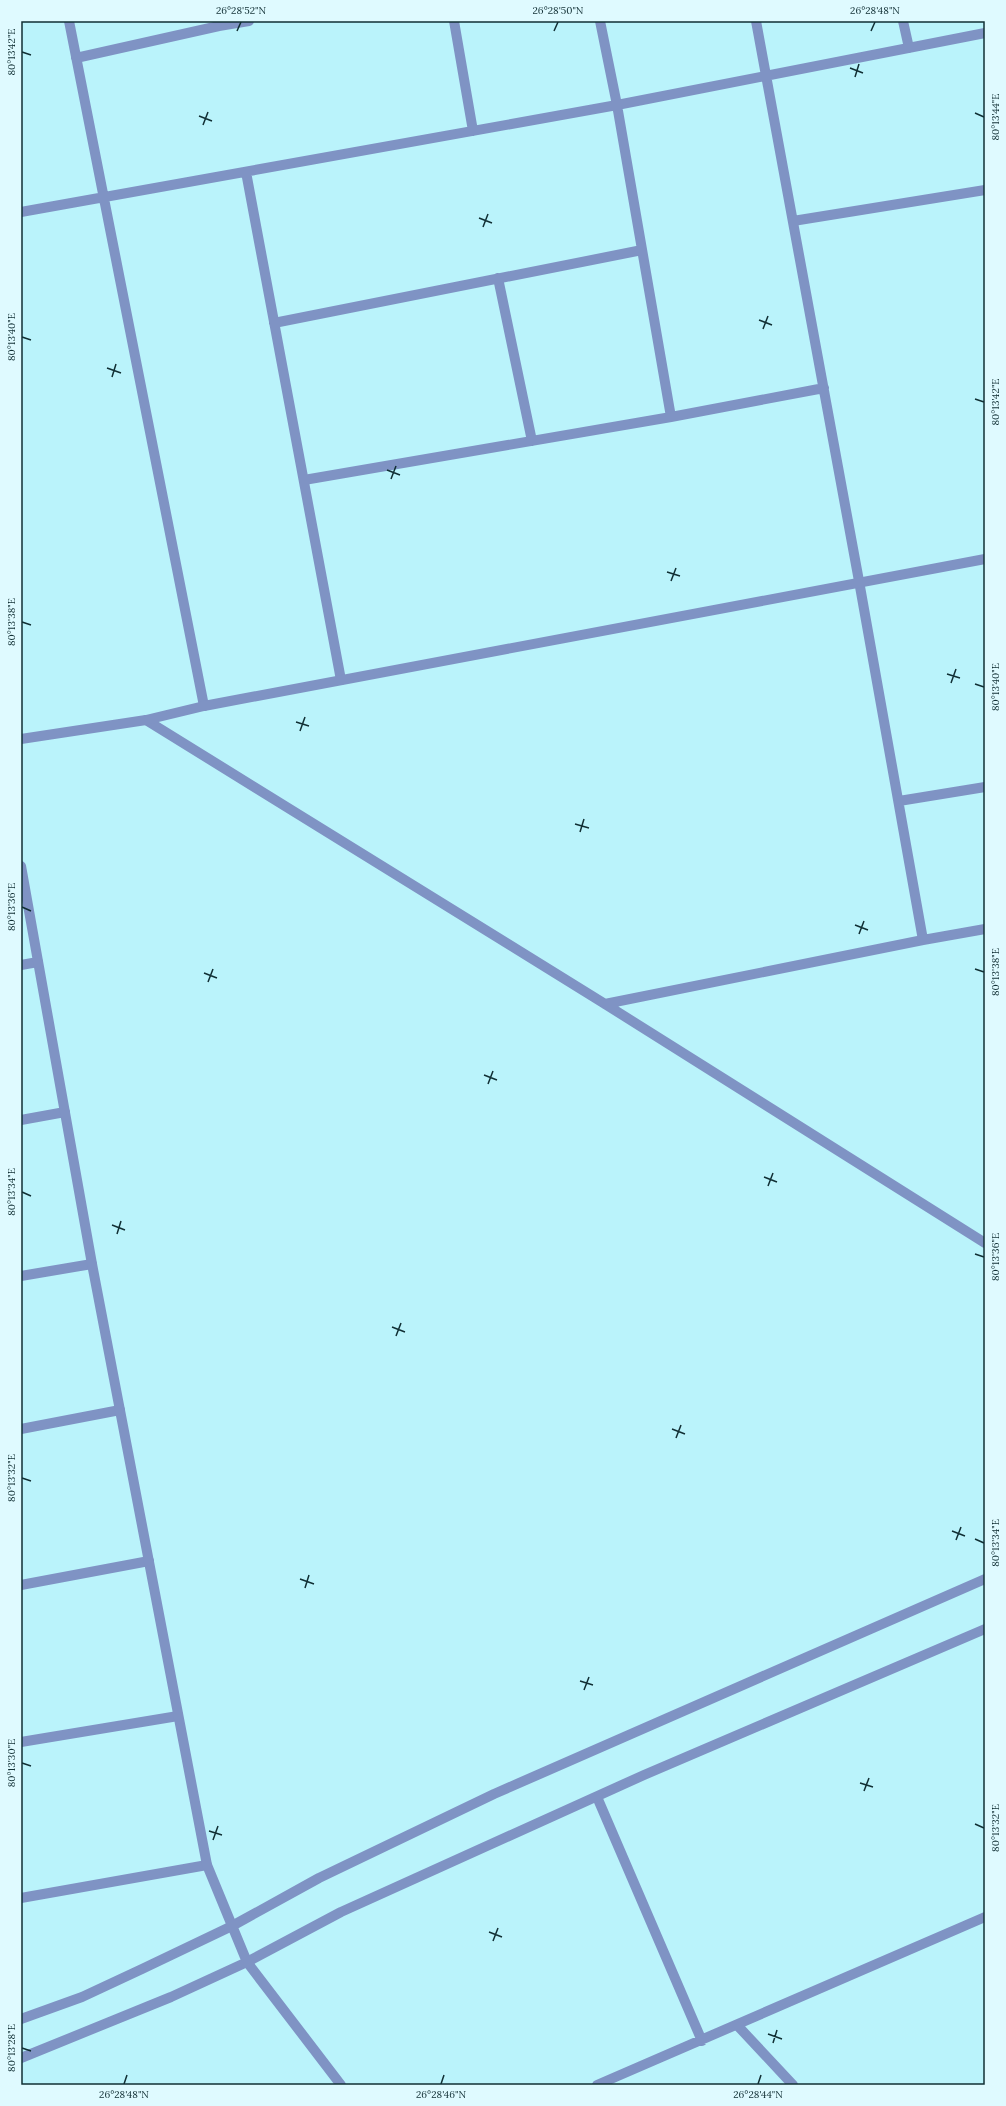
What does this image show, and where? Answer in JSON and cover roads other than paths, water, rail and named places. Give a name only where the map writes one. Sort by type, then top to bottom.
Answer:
[{"type":"street","points":[[69,21],[204,706]]},
{"type":"street","points":[[76,58],[219,23],[249,21]]},
{"type":"street","points":[[454,21],[473,132]]},
{"type":"street","points":[[600,21],[617,105],[671,417]]},
{"type":"street","points":[[756,21],[824,388],[923,940]]},
{"type":"street","points":[[903,21],[909,48]]},
{"type":"street","points":[[21,212],[473,132],[985,33]]},
{"type":"street","points":[[246,172],[341,680]]},
{"type":"street","points":[[793,221],[985,190]]},
{"type":"street","points":[[274,323],[642,250]]},
{"type":"street","points":[[498,278],[532,441]]},
{"type":"street","points":[[304,480],[671,417],[824,388]]},
{"type":"street","points":[[21,739],[146,720],[204,706],[859,581],[985,559]]},
{"type":"street","points":[[146,720],[605,1004],[985,1243]]},
{"type":"street","points":[[899,801],[985,787]]},
{"type":"street","points":[[21,866],[92,1264],[207,1865],[247,1962],[341,2085]]},
{"type":"street","points":[[605,1004],[923,940],[985,929]]},
{"type":"street","points":[[21,965],[38,962]]},
{"type":"street","points":[[21,1120],[65,1112]]},
{"type":"street","points":[[21,1276],[92,1264]]},
{"type":"street","points":[[21,1429],[120,1410]]},
{"type":"street","points":[[21,1585],[148,1561]]},
{"type":"street","points":[[21,2019],[82,1997],[232,1926],[319,1878],[494,1794],[985,1579]]},
{"type":"street","points":[[21,2058],[171,1997],[247,1962],[341,1912],[644,1775],[985,1629]]},
{"type":"street","points":[[21,1742],[178,1716]]},
{"type":"street","points":[[597,1797],[702,2040]]},
{"type":"street","points":[[21,1898],[207,1865]]},
{"type":"street","points":[[598,2085],[985,1917]]},
{"type":"street","points":[[737,2025],[793,2085]]}]
